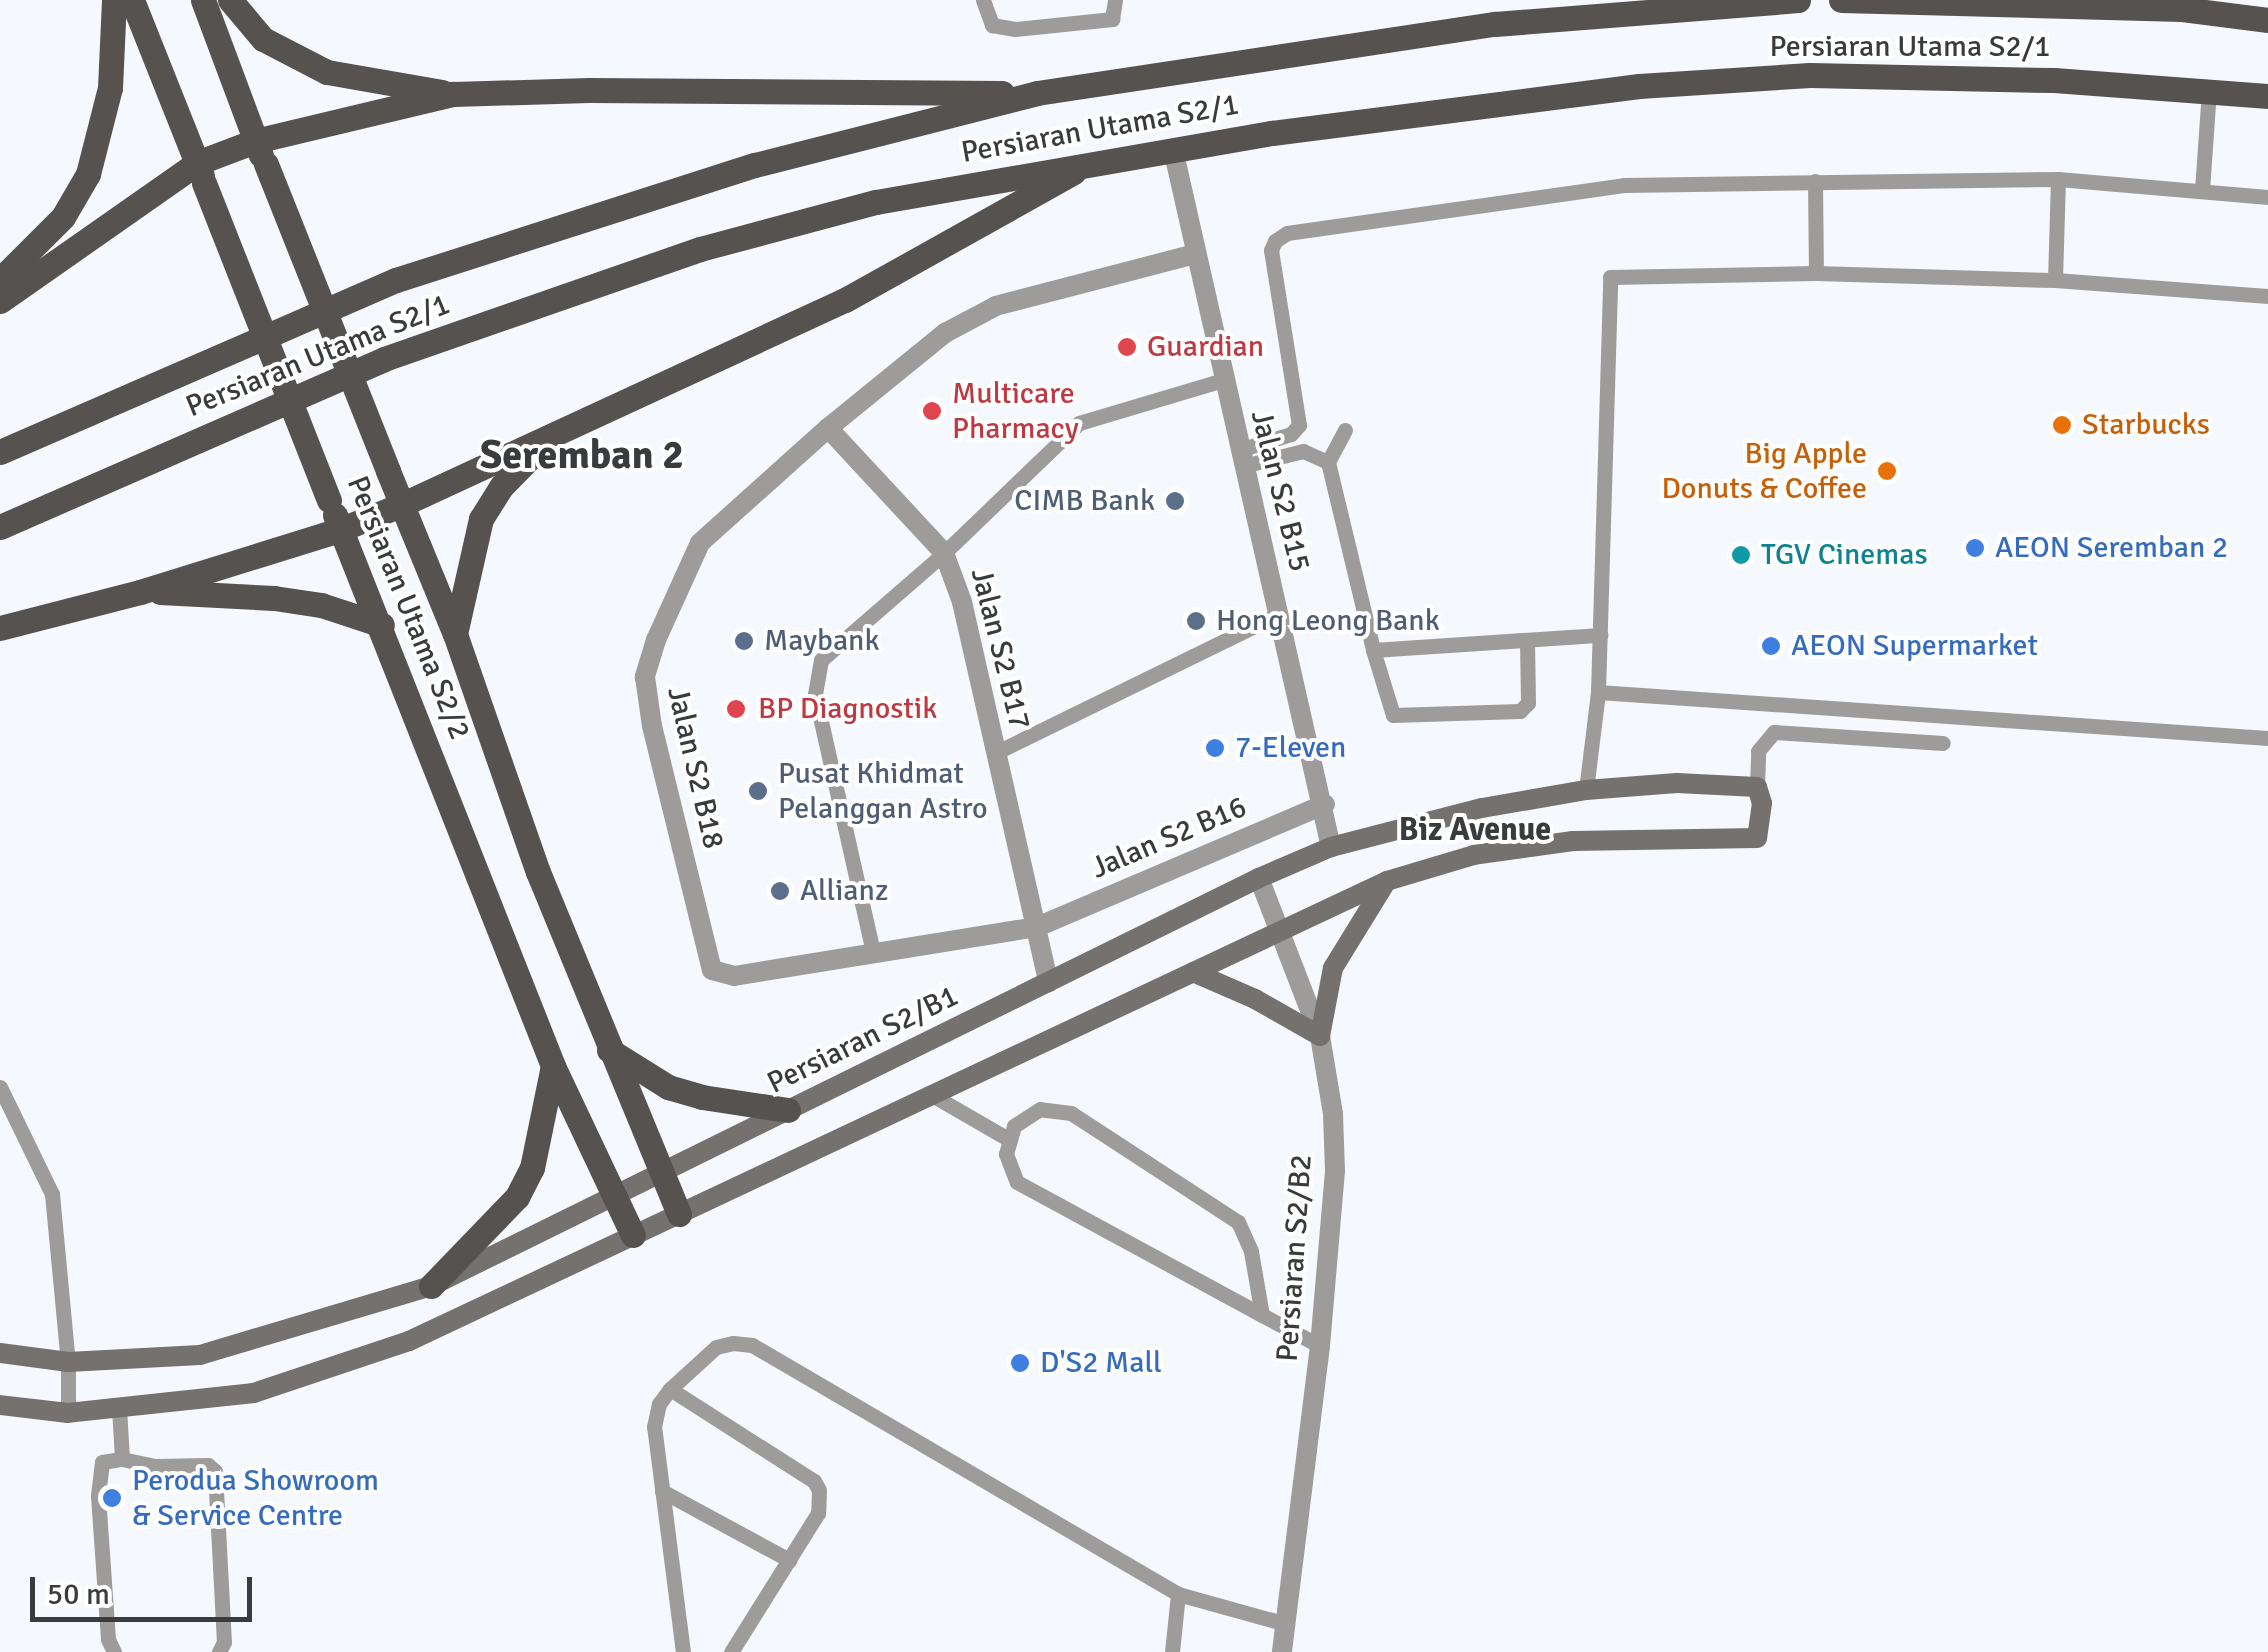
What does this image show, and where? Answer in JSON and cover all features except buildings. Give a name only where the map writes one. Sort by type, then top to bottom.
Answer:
[{"type":"main road","points":[[0,280],[63,217],[88,174],[110,88],[114,0]]},
{"type":"main road","name":"Persiaran Utama S2/2","points":[[132,0],[553,1066],[633,1236]]},
{"type":"main road","name":"Persiaran Utama S2/2","points":[[203,0],[260,152],[455,634],[538,872],[679,1214]]},
{"type":"main road","points":[[230,0],[263,39],[327,72],[453,94],[589,90],[1036,93]]},
{"type":"main road","name":"Persiaran Utama S2/1","points":[[0,452],[396,280],[755,164],[1036,93],[1495,24],[1798,0]]},
{"type":"main road","name":"Persiaran Utama S2/1","points":[[1841,0],[2182,10],[2268,20]]},
{"type":"main road","points":[[2182,10],[2260,0]]},
{"type":"main road","name":"Persiaran Utama S2/1","points":[[0,527],[384,359],[681,256],[876,202],[1173,148],[1501,101],[1791,76],[2054,80],[2210,90],[2268,99]]},
{"type":"main road","points":[[0,301],[201,173],[453,94]]},
{"type":"main road","points":[[0,628],[140,592],[342,529],[403,504],[844,300],[1092,162]]},
{"type":"main road","points":[[455,634],[481,519],[502,486],[552,436]]},
{"type":"main road","points":[[140,592],[274,598],[321,605],[382,625]]},
{"type":"main road","points":[[609,1050],[668,1087],[702,1097],[788,1110]]},
{"type":"main road","points":[[431,1286],[517,1197],[532,1168],[553,1066]]},
{"type":"street","name":"Jalan S2 B15","points":[[1173,148],[1241,458],[1325,804],[1331,848]]},
{"type":"street","name":"Jalan S2 B18","points":[[1037,926],[734,976],[712,970],[652,726],[645,677],[656,640],[700,544],[828,428],[945,333],[996,306],[1195,254]]},
{"type":"street","name":"Jalan S2 B17","points":[[828,428],[944,553],[962,602],[1048,982]]},
{"type":"street","name":"Persiaran S2/B1","points":[[0,1353],[68,1362],[200,1355],[431,1286],[1259,878],[1331,848],[1482,808],[1586,790],[1677,784],[1757,788]]},
{"type":"street","points":[[0,1405],[68,1413],[254,1392],[409,1341],[1387,880],[1474,856],[1573,841],[1757,838],[1762,803],[1757,788]]},
{"type":"street","name":"Jalan S2 B16","points":[[1037,926],[1325,804]]},
{"type":"street","name":"Persiaran S2/B2","points":[[1259,878],[1320,1036],[1332,1114],[1335,1171],[1320,1346],[1282,1652]]},
{"type":"street","points":[[1192,972],[1255,999],[1320,1036],[1334,968],[1387,880]]},
{"type":"lane","points":[[982,0],[992,25],[1015,29],[1112,20],[1115,0]]},
{"type":"lane","points":[[2202,190],[2210,90]]},
{"type":"lane","points":[[2055,280],[2058,179]]},
{"type":"lane","points":[[1241,458],[1291,434],[1299,425],[1271,250],[1275,240],[1287,233],[1624,184],[2058,179],[2268,196]]},
{"type":"lane","points":[[1815,180],[1816,274]]},
{"type":"lane","points":[[1586,790],[1601,635],[1610,277],[1816,274],[2055,280],[2268,296]]},
{"type":"lane","points":[[873,952],[815,694],[822,660],[944,553],[1079,423],[1223,380]]},
{"type":"lane","points":[[1345,430],[1328,462],[1394,716],[1520,712],[1528,703],[1528,640]]},
{"type":"lane","points":[[1241,458],[1303,451],[1328,462]]},
{"type":"lane","points":[[995,753],[1279,614]]},
{"type":"lane","points":[[1374,650],[1601,635]]},
{"type":"lane","points":[[1598,692],[2268,738]]},
{"type":"lane","points":[[1757,788],[1758,751],[1774,732],[1943,743]]},
{"type":"lane","points":[[0,1087],[52,1194],[68,1362],[68,1413]]},
{"type":"lane","points":[[932,1095],[1010,1140]]},
{"type":"lane","points":[[1262,1315],[1252,1252],[1238,1222],[1071,1113],[1040,1109],[1014,1126],[1006,1154],[1017,1182],[1262,1315],[1320,1346]]},
{"type":"lane","points":[[682,1652],[654,1427],[659,1404],[670,1389],[716,1348],[733,1343],[752,1345],[1178,1594],[1286,1624]]},
{"type":"lane","points":[[670,1389],[814,1481],[820,1498],[818,1513],[730,1652]]},
{"type":"lane","points":[[119,1408],[122,1459]]},
{"type":"lane","points":[[114,1652],[108,1639],[98,1495],[102,1462],[122,1459],[155,1466],[208,1465],[215,1470],[224,1642],[218,1652]]},
{"type":"lane","points":[[662,1491],[788,1560]]},
{"type":"lane","points":[[1172,1652],[1178,1594]]},
{"type":"place","name":"Guardian","points":[[1127,347]]},
{"type":"place","name":"Multicare Pharmacy","points":[[932,411]]},
{"type":"place","name":"Starbucks","points":[[2062,425]]},
{"type":"place","name":"Big Apple Donuts & Coffee","points":[[1887,471]]},
{"type":"place","name":"CIMB Bank","points":[[1175,501]]},
{"type":"place","name":"AEON Seremban 2","points":[[1975,548]]},
{"type":"place","name":"TGV Cinemas","points":[[1741,555]]},
{"type":"place","name":"Hong Leong Bank","points":[[1196,621]]},
{"type":"place","name":"Maybank","points":[[744,641]]},
{"type":"place","name":"AEON Supermarket","points":[[1771,646]]},
{"type":"place","name":"BP Diagnostik","points":[[736,709]]},
{"type":"place","name":"7-Eleven","points":[[1215,748]]},
{"type":"place","name":"Pusat Khidmat Pelanggan Astro","points":[[758,791]]},
{"type":"place","name":"Allianz","points":[[780,891]]},
{"type":"place","name":"D'S2 Mall","points":[[1020,1363]]},
{"type":"place","name":"Perodua Showroom & Service Centre","points":[[112,1498]]},
{"type":"district","name":"Seremban 2","points":[[582,455]]},
{"type":"district","name":"Biz Avenue","points":[[1475,830]]}]
